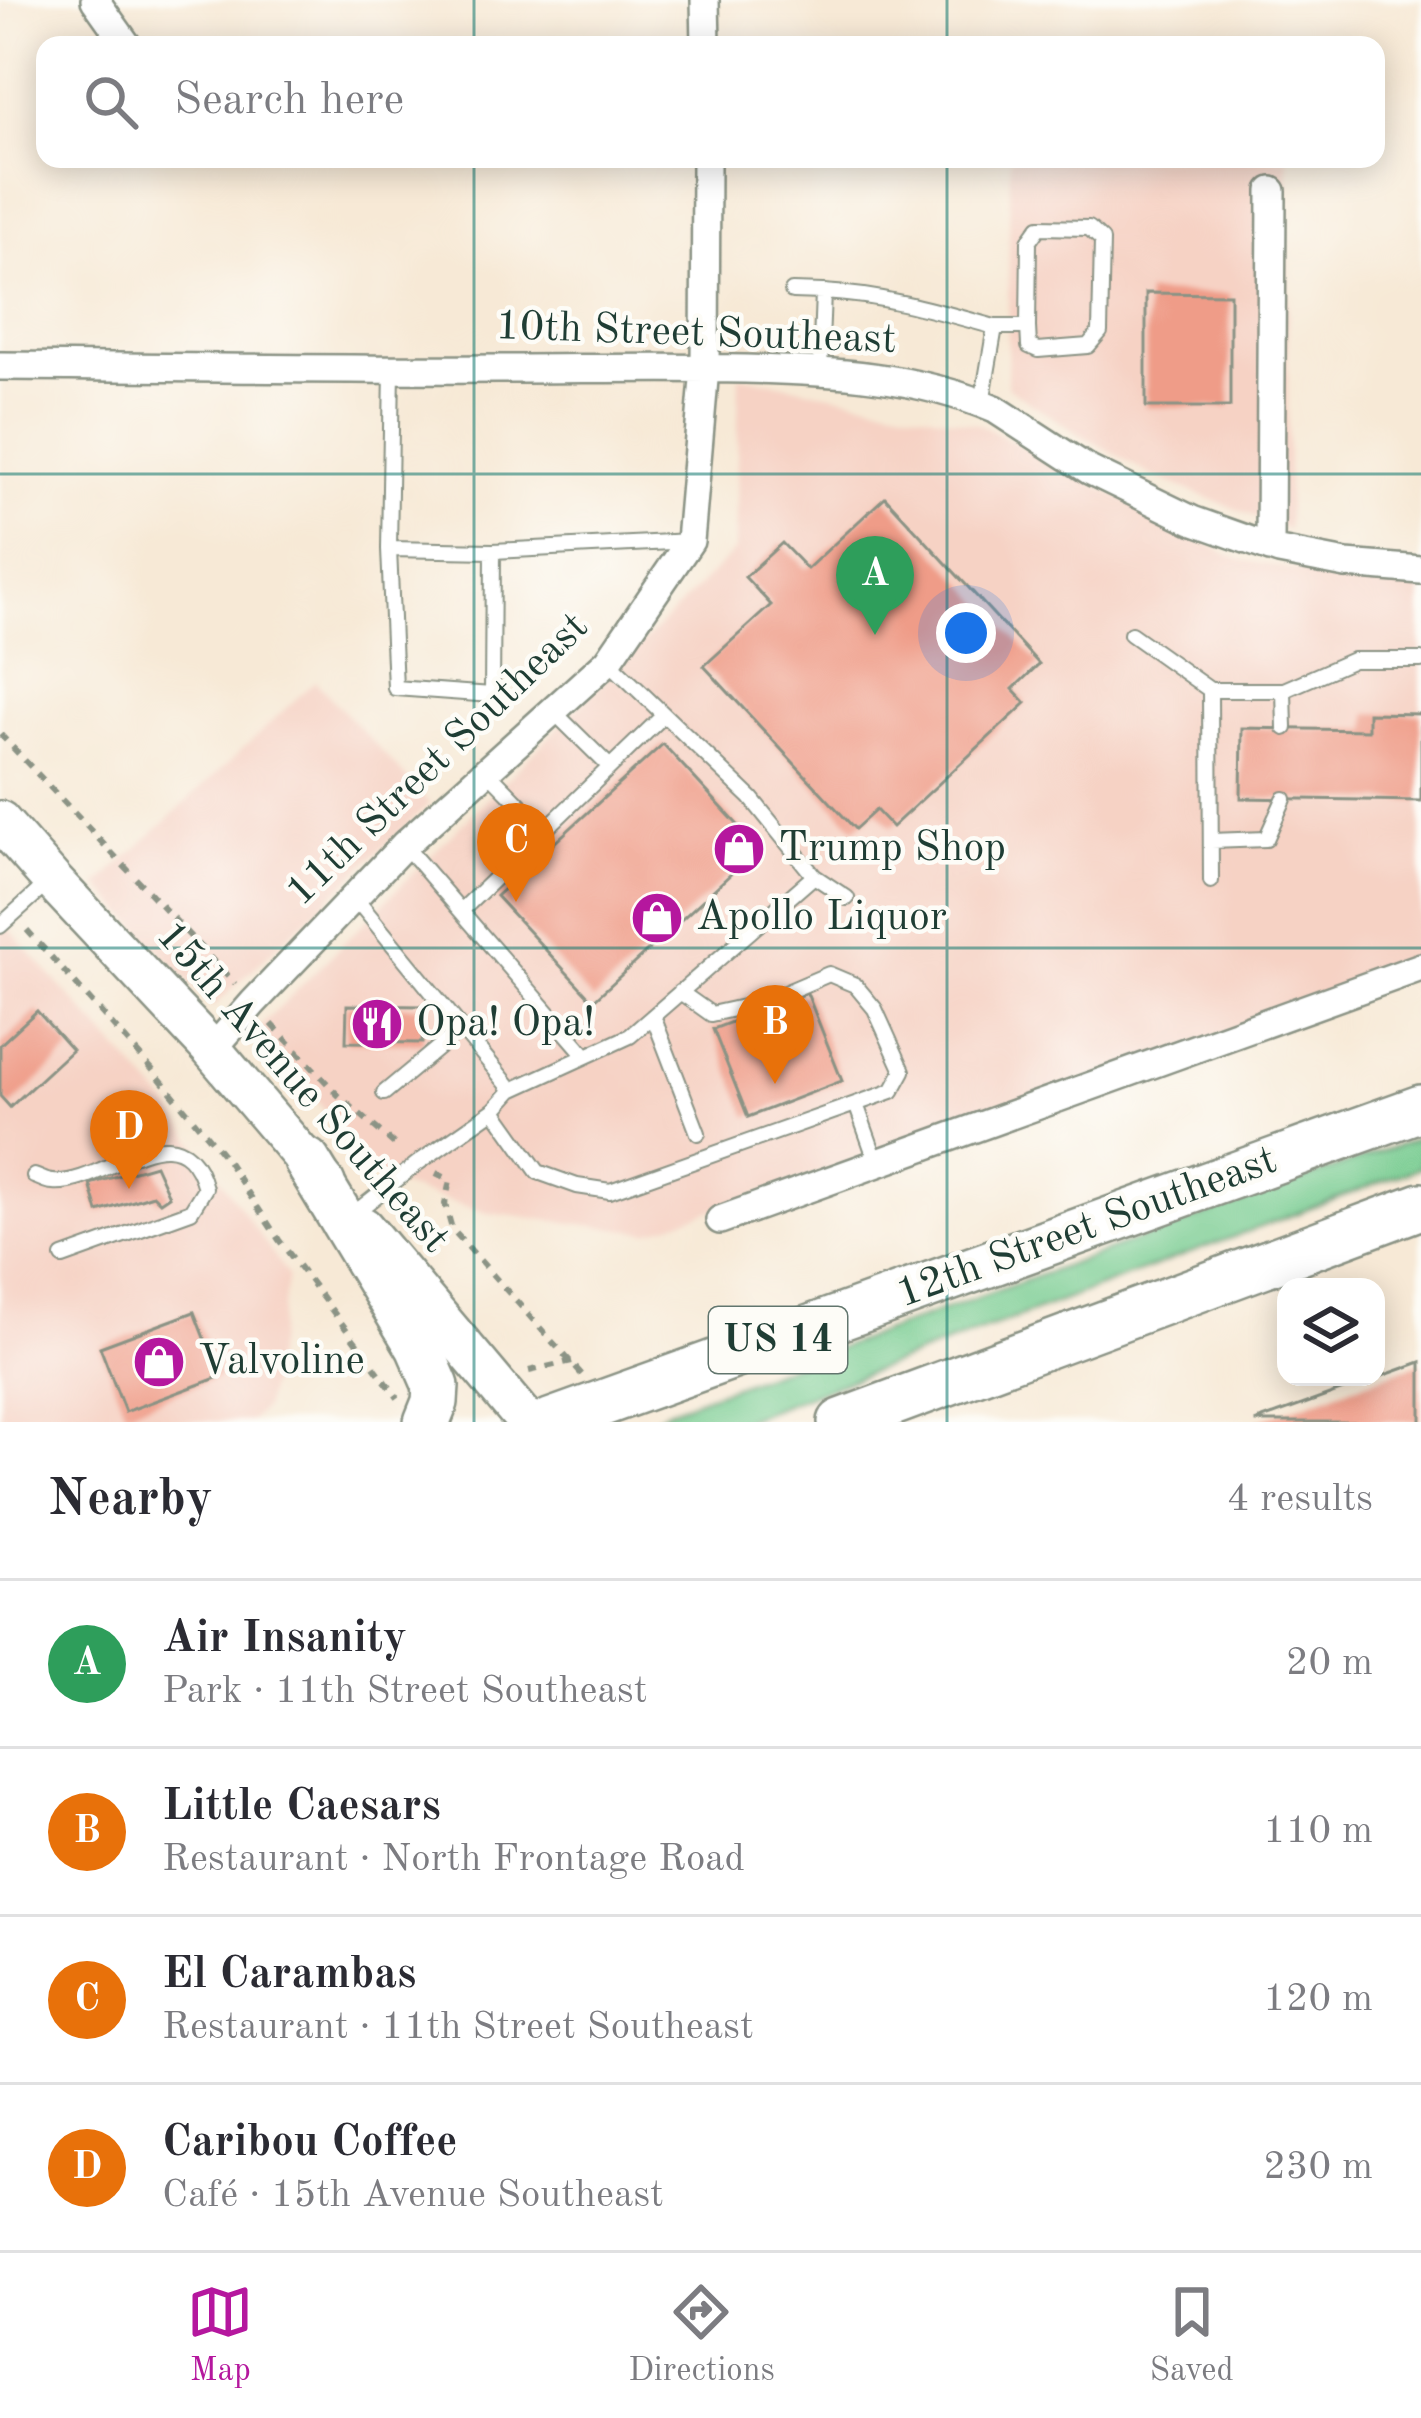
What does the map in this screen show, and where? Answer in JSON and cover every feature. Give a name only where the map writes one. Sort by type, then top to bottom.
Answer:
[{"type":"main road","name":"15th Avenue Southeast","points":[[0,821],[212,1050],[527,1422]]},
{"type":"main road","name":"12th Street Southeast","points":[[550,1422],[1421,1108]]},
{"type":"main road","points":[[307,1162],[419,1347],[436,1386],[427,1422]]},
{"type":"main road","name":"US 14","points":[[841,1422],[1421,1206]]},
{"type":"street","points":[[94,0],[120,36]]},
{"type":"street","points":[[705,0],[706,36]]},
{"type":"street","name":"11th Street Southeast","points":[[212,1050],[404,845],[608,661],[689,541],[705,368],[706,168]]},
{"type":"street","points":[[1270,548],[1272,190]]},
{"type":"street","name":"10th Street Southeast","points":[[0,366],[705,368],[820,371],[916,383],[995,409],[1089,470],[1192,520],[1270,548],[1346,564],[1421,570]]},
{"type":"street","points":[[720,1220],[1421,967]]},
{"type":"lane","points":[[1039,227],[1089,228],[1102,240],[1100,332],[1088,346],[1038,350],[1029,346],[1028,327],[1029,241],[1039,227]]},
{"type":"lane","points":[[792,291],[862,294],[995,327],[1028,327]]},
{"type":"lane","points":[[820,371],[823,292]]},
{"type":"lane","points":[[982,403],[995,327]]},
{"type":"lane","points":[[392,369],[389,549],[395,688],[492,695],[493,550]]},
{"type":"lane","points":[[389,549],[493,550],[689,541]]},
{"type":"lane","points":[[1131,634],[1210,691],[1284,691],[1353,660],[1421,660]]},
{"type":"lane","points":[[608,661],[751,798],[814,876],[847,898]]},
{"type":"lane","points":[[1210,691],[1211,881]]},
{"type":"lane","points":[[1284,691],[1285,728]]},
{"type":"lane","points":[[553,711],[610,766]]},
{"type":"lane","points":[[460,910],[664,715]]},
{"type":"lane","points":[[487,771],[544,830]]},
{"type":"lane","points":[[1210,841],[1266,839],[1284,799]]},
{"type":"lane","points":[[404,845],[586,1056]]},
{"type":"lane","points":[[352,1214],[494,1110],[512,1090],[630,1036],[814,876]]},
{"type":"lane","points":[[0,926],[52,880]]},
{"type":"lane","points":[[355,898],[512,1090]]},
{"type":"lane","points":[[494,1110],[538,1172],[610,1191],[892,1091],[903,1071],[874,1009],[855,985],[829,974],[761,1003],[711,1014],[680,992]]},
{"type":"lane","points":[[653,1016],[698,1133]]},
{"type":"lane","points":[[384,1093],[462,1028]]},
{"type":"lane","points":[[856,1103],[878,1163]]},
{"type":"lane","points":[[34,1176],[54,1183],[72,1179],[164,1147],[183,1152],[200,1172],[205,1188],[191,1211],[63,1257]]},
{"type":"path","points":[[0,734],[338,1095],[418,1163],[450,1180],[445,1204],[452,1229],[572,1361]]},
{"type":"shaded area","points":[[1010,168],[1288,168],[1288,530],[1151,475],[1007,387]]},
{"type":"shaded area","points":[[739,375],[978,424],[1239,560],[1421,586],[1421,966],[648,1232],[488,1213],[385,1182],[257,1030],[735,550]]},
{"type":"shaded area","points":[[315,681],[430,803],[213,1007],[98,885]]},
{"type":"shaded area","points":[[0,919],[171,1108],[288,1276],[265,1406],[250,1422],[0,1422]]},
{"type":"green space","points":[[1421,1137],[1421,1167],[737,1422],[651,1422],[668,1410]]},
{"type":"building","points":[[1146,293],[1230,294],[1230,407],[1146,407]]},
{"type":"building","points":[[885,497],[1039,664],[1013,689],[1026,703],[892,827],[876,810],[855,829],[704,666],[771,605],[745,577],[782,543],[807,569]]},
{"type":"building","points":[[1368,713],[1421,714],[1421,801],[1241,798],[1242,728],[1368,730]]},
{"type":"building","points":[[663,744],[759,848],[593,1001],[496,896]]},
{"type":"building","points":[[807,993],[842,1081],[748,1117],[713,1029]]},
{"type":"building","points":[[347,1005],[423,1006],[422,1043],[346,1042]]},
{"type":"building","points":[[37,1011],[72,1050],[10,1107],[0,1096],[0,1045]]},
{"type":"building","points":[[155,1165],[169,1196],[160,1202],[153,1195],[98,1212],[90,1184]]},
{"type":"building","name":"Valvoline","points":[[194,1312],[219,1377],[125,1412],[100,1347]]},
{"type":"building","points":[[1421,1362],[1421,1422],[1257,1422],[1354,1386],[1385,1386],[1385,1375]]},
{"type":"place","name":"Air Insanity","points":[[875,635]]},
{"type":"place","name":"Trump Shop","points":[[739,849]]},
{"type":"place","name":"El Carambas","points":[[516,902]]},
{"type":"place","name":"Apollo Liquor","points":[[657,918]]},
{"type":"place","name":"Opa! Opa!","points":[[377,1024]]},
{"type":"place","name":"Little Caesars","points":[[775,1084]]},
{"type":"place","name":"Caribou Coffee","points":[[129,1189]]},
{"type":"place","name":"Valvoline","points":[[159,1362]]}]
